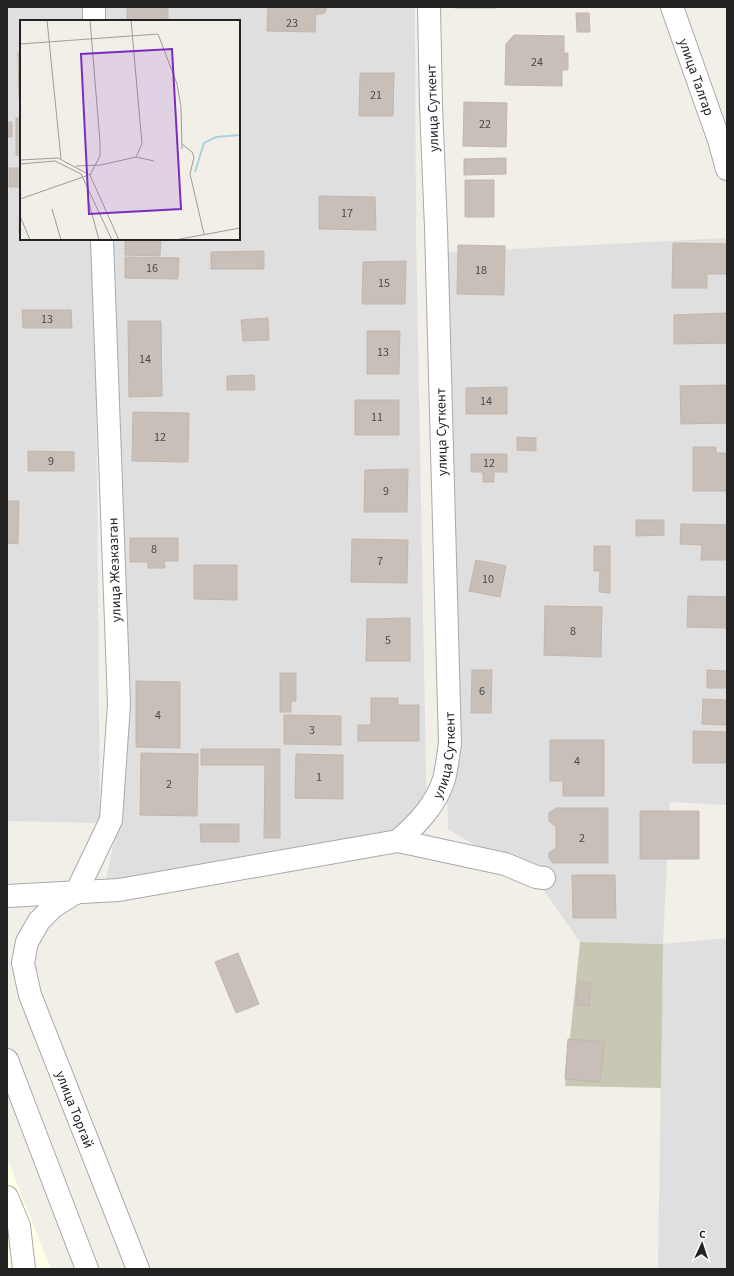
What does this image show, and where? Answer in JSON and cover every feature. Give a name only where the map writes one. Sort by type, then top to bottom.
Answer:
[{"type":"street","points":[[94,7],[94,20]]},
{"type":"street","name":"улица Суткент","points":[[398,840],[419,822],[436,799],[444,778],[450,744],[429,7]]},
{"type":"street","name":"улица Талгар","points":[[672,7],[719,140],[727,169]]},
{"type":"street","name":"улица Жезказган","points":[[76,893],[111,820],[119,704],[102,240]]},
{"type":"street","points":[[7,896],[119,890],[398,840],[505,864],[536,877],[544,878]]},
{"type":"street","points":[[12,962],[27,942],[39,921],[53,907],[76,893]]},
{"type":"street","name":"улица Торгай","points":[[12,962],[30,995],[138,1269]]},
{"type":"street","points":[[7,1060],[87,1269]]},
{"type":"street","points":[[7,1197],[19,1226],[24,1269]]},
{"type":"shaded area","points":[[7,7],[83,7],[84,20],[20,20],[20,240],[91,240],[96,368],[100,823],[7,821]]},
{"type":"shaded area","points":[[98,7],[415,7],[416,233],[427,827],[105,884],[121,808],[128,646],[109,240],[240,240],[240,20],[98,20]]},
{"type":"shaded area","points":[[727,238],[727,805],[670,802],[663,944],[580,942],[540,885],[448,829],[435,253]]},
{"type":"shaded area","points":[[727,938],[727,1269],[658,1269],[663,944]]},
{"type":"shaded area","points":[[580,942],[663,944],[661,1088],[565,1086]]},
{"type":"shaded area","points":[[7,1158],[51,1269],[7,1269]]},
{"type":"building","points":[[127,7],[168,7],[168,20],[127,20]]},
{"type":"building","points":[[268,7],[326,7],[326,11],[323,14],[316,14],[315,32],[267,31]]},
{"type":"building","points":[[496,7],[496,8],[455,8]]},
{"type":"building","points":[[576,13],[589,13],[590,32],[577,32]]},
{"type":"building","points":[[514,35],[564,36],[564,53],[568,53],[568,70],[562,70],[562,86],[505,85],[506,44]]},
{"type":"building","points":[[18,52],[20,52],[20,98]]},
{"type":"building","points":[[360,73],[394,73],[393,116],[359,116]]},
{"type":"building","points":[[464,102],[507,103],[506,147],[463,146]]},
{"type":"building","points":[[16,118],[20,118],[20,155],[16,155]]},
{"type":"building","points":[[7,122],[12,122],[12,137],[7,137]]},
{"type":"building","points":[[506,158],[506,174],[464,175],[464,159]]},
{"type":"building","points":[[9,168],[20,168],[20,187],[9,187]]},
{"type":"building","points":[[465,180],[494,180],[494,217],[465,217]]},
{"type":"building","points":[[20,194],[20,233],[19,233]]},
{"type":"building","points":[[319,196],[375,197],[376,230],[319,229]]},
{"type":"building","points":[[125,240],[161,240],[160,256],[125,255]]},
{"type":"building","points":[[673,243],[727,244],[727,274],[707,274],[707,288],[672,288]]},
{"type":"building","points":[[458,245],[505,246],[504,295],[457,294]]},
{"type":"building","points":[[264,251],[264,269],[211,269],[211,252]]},
{"type":"building","points":[[125,257],[179,258],[178,279],[125,278]]},
{"type":"building","points":[[406,261],[405,304],[362,304],[363,262]]},
{"type":"building","points":[[22,310],[71,310],[72,328],[23,328]]},
{"type":"building","points":[[727,313],[727,343],[674,344],[674,315]]},
{"type":"building","points":[[268,318],[269,340],[243,341],[241,320]]},
{"type":"building","points":[[128,321],[161,321],[162,396],[129,397]]},
{"type":"building","points":[[367,331],[400,331],[399,374],[367,374]]},
{"type":"building","points":[[254,375],[255,390],[227,390],[227,376]]},
{"type":"building","points":[[727,385],[727,423],[681,424],[680,386]]},
{"type":"building","points":[[507,387],[507,414],[466,414],[466,388]]},
{"type":"building","points":[[355,400],[399,400],[399,435],[355,435]]},
{"type":"building","points":[[133,412],[189,413],[188,462],[132,461]]},
{"type":"building","points":[[517,437],[536,438],[536,451],[517,450]]},
{"type":"building","points":[[693,447],[716,447],[716,453],[727,453],[727,497],[726,491],[693,491]]},
{"type":"building","points":[[28,451],[74,452],[74,471],[28,471]]},
{"type":"building","points":[[471,454],[507,454],[507,472],[494,472],[494,482],[483,482],[483,472],[471,472]]},
{"type":"building","points":[[408,469],[407,512],[364,512],[365,470]]},
{"type":"building","points":[[7,501],[19,501],[18,544],[7,543]]},
{"type":"building","points":[[636,520],[664,520],[664,535],[636,536]]},
{"type":"building","points":[[681,524],[727,525],[727,560],[701,560],[702,545],[680,544]]},
{"type":"building","points":[[130,538],[178,538],[178,561],[164,561],[165,568],[148,568],[148,562],[130,562]]},
{"type":"building","points":[[352,539],[408,540],[407,583],[351,582]]},
{"type":"building","points":[[594,546],[610,546],[610,593],[599,592],[600,571],[594,571]]},
{"type":"building","points":[[476,560],[506,566],[500,597],[469,591]]},
{"type":"building","points":[[194,565],[237,565],[237,600],[194,599]]},
{"type":"building","points":[[688,596],[727,597],[727,628],[687,627]]},
{"type":"building","points":[[545,606],[602,607],[601,657],[544,655]]},
{"type":"building","points":[[410,618],[410,661],[366,661],[367,619]]},
{"type":"building","points":[[472,670],[492,670],[491,713],[471,713]]},
{"type":"building","points":[[707,670],[727,671],[727,688],[707,688]]},
{"type":"building","points":[[280,673],[296,673],[296,701],[291,701],[291,712],[280,712]]},
{"type":"building","points":[[136,681],[180,682],[180,748],[136,747]]},
{"type":"building","points":[[371,698],[398,698],[398,705],[419,705],[419,741],[358,741],[358,725],[371,725]]},
{"type":"building","points":[[703,699],[727,700],[727,725],[702,724]]},
{"type":"building","points":[[284,715],[341,716],[341,745],[284,744]]},
{"type":"building","points":[[693,731],[727,732],[727,763],[693,763]]},
{"type":"building","points":[[550,740],[604,740],[604,796],[563,796],[563,781],[550,781]]},
{"type":"building","points":[[201,749],[280,749],[280,838],[264,838],[265,765],[201,765]]},
{"type":"building","points":[[141,753],[198,754],[197,816],[140,815]]},
{"type":"building","points":[[296,754],[343,755],[343,799],[295,798]]},
{"type":"building","points":[[556,808],[608,808],[608,863],[553,863],[549,858],[549,853],[556,848],[556,827],[549,821],[549,813]]},
{"type":"building","points":[[640,811],[699,811],[699,859],[640,859]]},
{"type":"building","points":[[200,824],[239,824],[239,842],[201,842]]},
{"type":"building","points":[[572,875],[615,875],[616,918],[573,918]]},
{"type":"building","points":[[238,953],[259,1004],[236,1013],[215,962]]},
{"type":"building","points":[[578,982],[591,983],[589,1006],[576,1005]]},
{"type":"building","points":[[568,1039],[604,1042],[600,1082],[565,1079]]}]
